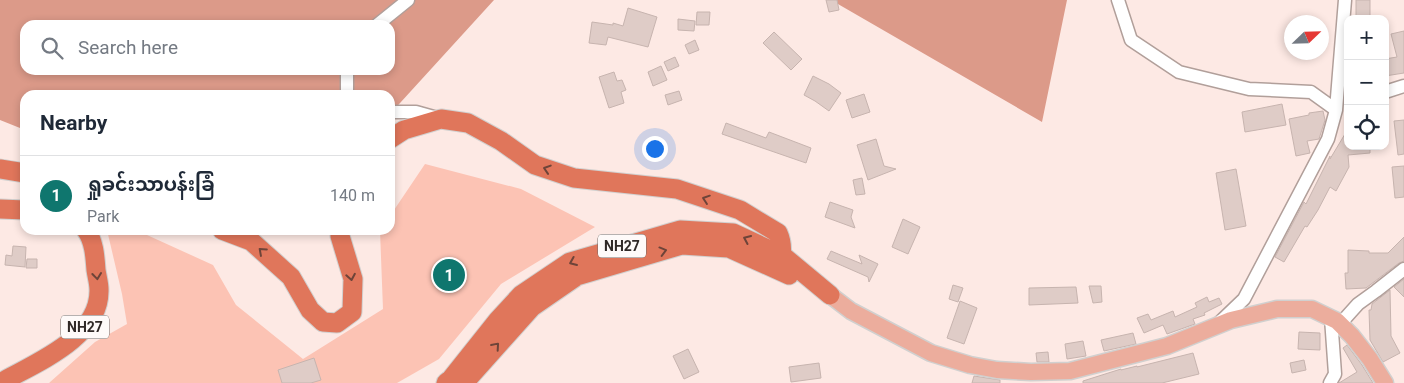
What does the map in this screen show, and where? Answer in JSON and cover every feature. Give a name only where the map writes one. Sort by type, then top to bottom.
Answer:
[{"type":"highway","points":[[395,136],[404,130],[441,118],[468,123],[501,141],[535,165],[574,178],[676,189],[740,210],[778,233],[781,240],[781,264]]},
{"type":"highway","points":[[0,169],[20,172]]},
{"type":"highway","points":[[0,208],[20,210]]},
{"type":"highway","name":"NH27","points":[[446,383],[498,320],[522,295],[570,262],[680,230],[733,233],[830,295]]},
{"type":"highway","name":"NH27","points":[[0,383],[53,353],[75,338],[88,324],[96,306],[99,290],[95,254],[89,235]]},
{"type":"highway","points":[[235,235],[251,241],[291,277],[310,310],[323,322],[337,323],[352,312],[353,278],[340,235]]},
{"type":"highway","name":"NH27","points":[[464,383],[532,307],[577,276],[682,245],[729,248],[781,264]]},
{"type":"main road","points":[[830,295],[851,311],[931,353],[970,365],[997,370],[1031,372],[1070,371],[1167,346],[1217,325],[1277,309],[1312,310],[1335,321],[1352,336],[1370,359],[1385,383]]},
{"type":"street","points":[[383,20],[408,0]]},
{"type":"street","points":[[1118,0],[1131,40],[1179,72],[1249,89],[1311,92],[1342,108]]},
{"type":"street","points":[[1217,325],[1244,299],[1328,139],[1342,108],[1345,0]]},
{"type":"street","points":[[347,75],[347,90]]},
{"type":"street","points":[[1389,91],[1404,86]]},
{"type":"street","points":[[395,112],[416,112],[441,118]]},
{"type":"street","points":[[1330,383],[1335,374],[1335,321],[1404,268]]},
{"type":"shaded area","points":[[0,0],[494,0],[395,109],[395,90],[20,90],[20,128],[0,120]]},
{"type":"shaded area","points":[[831,0],[1067,0],[1042,122]]},
{"type":"shaded area","points":[[425,164],[521,189],[595,227],[501,284],[439,359],[397,383],[49,383],[95,342],[127,324],[108,235],[147,235],[213,265],[236,305],[303,359],[383,309],[380,235],[395,235],[395,209]]},
{"type":"building","points":[[826,0],[837,0],[839,10],[829,12]]},
{"type":"building","points":[[1356,0],[1370,0],[1370,15],[1356,15]]},
{"type":"building","points":[[628,8],[657,17],[648,47],[608,37],[606,45],[589,43],[592,22],[613,25],[613,23],[623,26]]},
{"type":"building","points":[[697,12],[710,12],[709,25],[696,25]]},
{"type":"building","points":[[678,19],[695,21],[694,31],[678,30]]},
{"type":"building","points":[[1404,31],[1404,73],[1389,75],[1389,58],[1397,57],[1391,34]]},
{"type":"building","points":[[774,32],[802,59],[791,70],[763,43]]},
{"type":"building","points":[[695,40],[699,50],[689,54],[685,45]]},
{"type":"building","points":[[675,57],[679,66],[668,71],[664,62]]},
{"type":"building","points":[[661,66],[667,80],[653,86],[648,72]]},
{"type":"building","points":[[614,72],[617,81],[622,80],[626,90],[621,92],[624,103],[609,108],[599,77]]},
{"type":"building","points":[[813,76],[841,93],[829,111],[804,95]]},
{"type":"building","points":[[679,91],[682,100],[668,105],[665,95]]},
{"type":"building","points":[[864,94],[870,112],[852,118],[846,100]]},
{"type":"building","points":[[1282,104],[1286,125],[1245,132],[1242,112]]},
{"type":"building","points":[[1323,111],[1325,120],[1319,139],[1307,141],[1310,153],[1296,156],[1289,119]]},
{"type":"building","points":[[1404,120],[1404,154],[1398,155],[1394,121]]},
{"type":"building","points":[[726,123],[766,138],[769,132],[811,148],[806,163],[722,134]]},
{"type":"building","points":[[1344,136],[1344,150],[1370,150],[1370,153],[1348,155],[1349,167],[1336,191],[1330,187],[1318,210],[1307,227],[1305,226],[1284,262],[1275,257],[1304,202],[1306,204],[1330,156],[1330,159]]},
{"type":"building","points":[[876,139],[884,166],[896,169],[868,180],[857,145]]},
{"type":"building","points":[[1404,166],[1404,197],[1395,198],[1392,167]]},
{"type":"building","points":[[1236,169],[1246,226],[1225,230],[1216,173]]},
{"type":"building","points":[[862,178],[865,194],[856,195],[853,180]]},
{"type":"building","points":[[830,202],[853,210],[851,217],[855,228],[825,217]]},
{"type":"building","points":[[903,219],[920,227],[908,254],[892,247]]},
{"type":"building","points":[[1404,237],[1404,261],[1366,288],[1346,289],[1345,273],[1348,273],[1348,250],[1388,253]]},
{"type":"building","points":[[13,246],[26,247],[25,267],[5,265],[6,255],[12,256]]},
{"type":"building","points":[[831,251],[862,264],[859,255],[878,264],[869,282],[868,277],[827,259]]},
{"type":"building","points":[[27,259],[37,259],[37,268],[26,268]]},
{"type":"building","points":[[1404,279],[1404,297],[1394,287]]},
{"type":"building","points":[[953,285],[963,288],[958,302],[949,299]]},
{"type":"building","points":[[1089,286],[1101,286],[1102,302],[1093,303]]},
{"type":"building","points":[[1076,287],[1078,303],[1029,305],[1029,288]]},
{"type":"building","points":[[1390,290],[1391,336],[1400,353],[1383,362],[1370,340],[1369,310],[1371,310],[1372,304]]},
{"type":"building","points":[[1207,297],[1209,302],[1219,298],[1222,304],[1204,313],[1205,315],[1193,319],[1195,324],[1167,334],[1163,325],[1144,333],[1137,318],[1148,314],[1151,320],[1173,311],[1175,317],[1197,307],[1195,303]]},
{"type":"building","points":[[960,301],[977,308],[964,344],[947,338]]},
{"type":"building","points":[[1299,332],[1320,333],[1320,350],[1298,349]]},
{"type":"building","points":[[1133,333],[1136,344],[1104,351],[1101,340]]},
{"type":"building","points":[[1083,341],[1086,356],[1067,359],[1065,344]]},
{"type":"building","points":[[1347,345],[1373,383],[1339,383],[1357,372],[1343,348]]},
{"type":"building","points":[[688,349],[699,372],[684,379],[673,356]]},
{"type":"building","points":[[1048,352],[1049,362],[1037,362],[1036,353]]},
{"type":"building","points":[[1193,353],[1199,374],[1162,383],[1083,383],[1083,381],[1121,369],[1137,367]]},
{"type":"building","points":[[314,358],[321,380],[311,383],[282,383],[278,370]]},
{"type":"building","points":[[1304,360],[1306,370],[1292,373],[1290,363]]},
{"type":"building","points":[[819,363],[821,378],[791,382],[789,367]]},
{"type":"building","points":[[974,376],[1000,380],[1000,383],[972,383]]},
{"type":"place","name":"ရှုခင်းသာပန်းခြံ","points":[[449,275]]}]
